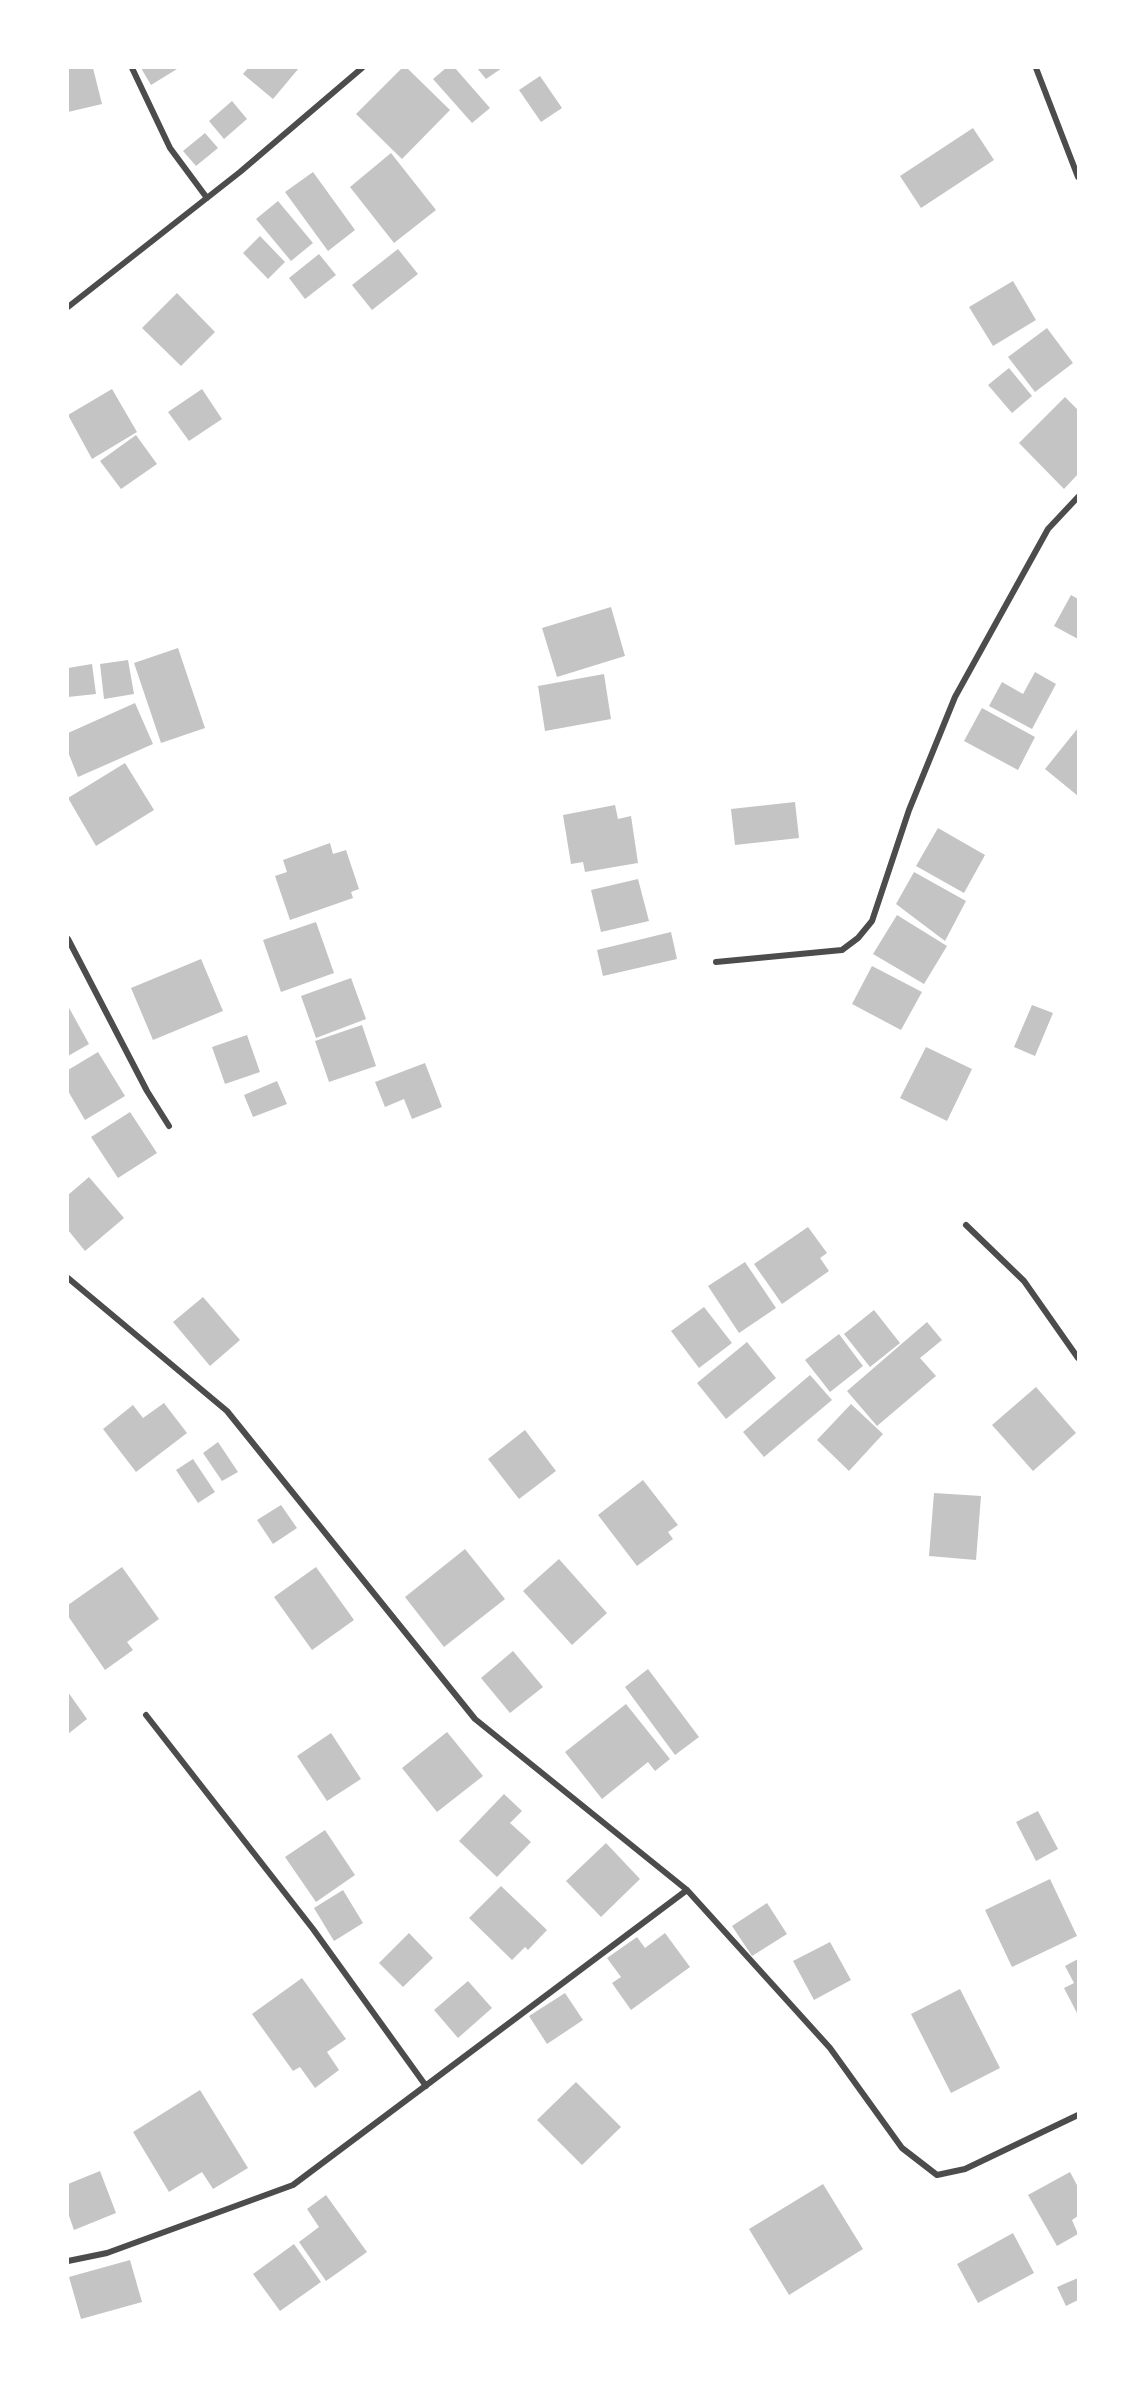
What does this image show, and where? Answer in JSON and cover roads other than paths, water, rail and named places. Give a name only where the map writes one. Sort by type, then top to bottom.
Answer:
[{"type":"street","points":[[132,68],[170,148],[207,198]]},
{"type":"street","points":[[68,307],[207,198],[362,68]]},
{"type":"street","points":[[1036,68],[1078,177]]},
{"type":"street","points":[[716,962],[842,950],[858,938],[872,921],[909,810],[955,697],[1048,529],[1078,497]]},
{"type":"street","points":[[68,939],[147,1091],[169,1125]]},
{"type":"street","points":[[966,1225],[1024,1281],[1078,1358]]},
{"type":"street","points":[[68,1278],[227,1411],[475,1719],[687,1890],[830,2048],[903,2148],[937,2175],[965,2169],[1078,2115]]},
{"type":"street","points":[[146,1714],[313,1929],[426,2086]]},
{"type":"street","points":[[68,2261],[107,2253],[293,2185],[687,1890]]}]
